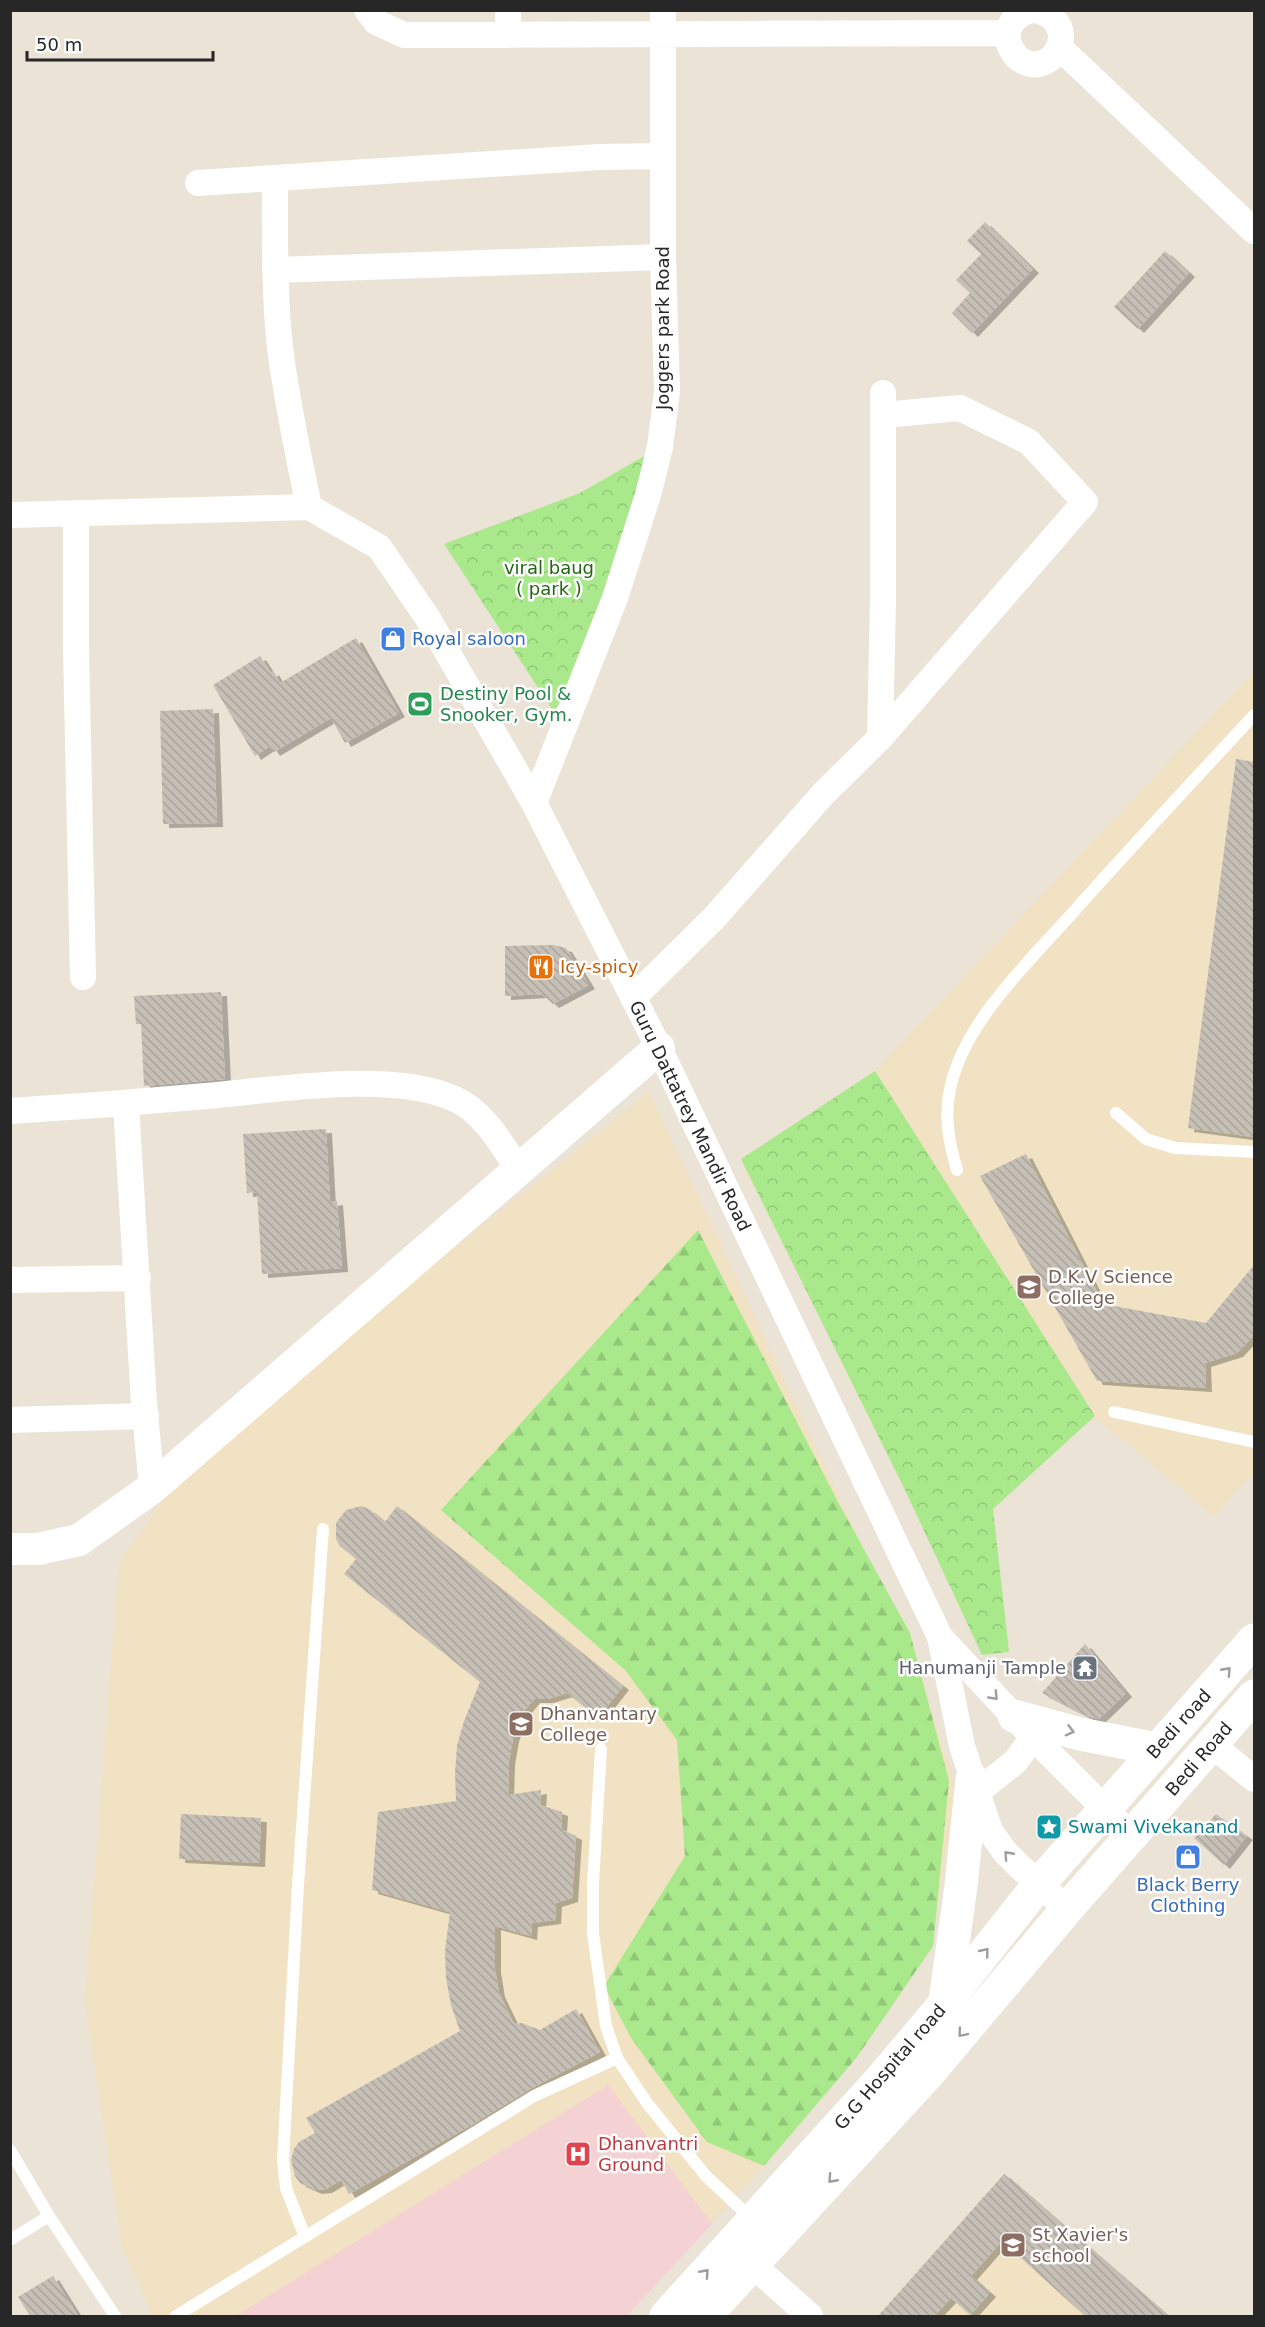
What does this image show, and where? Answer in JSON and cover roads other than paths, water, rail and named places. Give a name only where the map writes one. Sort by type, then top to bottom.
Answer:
[{"type":"main road","name":"Bedi road","points":[[1104,1809],[1254,1640]]},
{"type":"main road","name":"Bedi Road","points":[[1095,1876],[1254,1696]]},
{"type":"main road","points":[[1023,1727],[1091,1736],[1157,1749]]},
{"type":"main road","points":[[945,2003],[974,1786]]},
{"type":"main road","name":"G.G Hospital road","points":[[666,2316],[881,2079],[945,2003],[1039,1884],[1104,1809]]},
{"type":"main road","name":"G.G Hospital road","points":[[705,2316],[928,2074],[1095,1876]]},
{"type":"street","points":[[368,10],[376,22],[404,35],[508,23],[663,36],[1008,33]]},
{"type":"street","name":"Joggers park Road","points":[[534,803],[615,598],[648,495],[660,447],[667,392],[663,257],[663,10]]},
{"type":"street","points":[[1040,12],[1056,21],[1060,29],[1059,47],[1048,61],[1032,64],[1016,57],[1011,50],[1008,33],[1016,18],[1022,13],[1040,12]]},
{"type":"street","points":[[1059,47],[1254,231]]},
{"type":"street","points":[[198,183],[588,157],[662,156]]},
{"type":"street","points":[[10,515],[309,507],[289,414],[280,346],[275,270],[275,178]]},
{"type":"street","points":[[275,270],[663,257]]},
{"type":"street","points":[[633,998],[715,916],[824,793],[880,738],[1085,502],[1029,442],[960,408],[883,404],[880,738]]},
{"type":"street","name":"Guru Dattatrey Mandir Road","points":[[309,507],[379,547],[427,617],[534,803],[659,1048],[940,1637],[952,1704],[974,1786],[990,1831],[1005,1852],[1067,1909]]},
{"type":"street","points":[[76,514],[76,659],[83,977]]},
{"type":"street","points":[[10,1549],[38,1549],[79,1540],[152,1488],[659,1048]]},
{"type":"street","points":[[10,1111],[126,1104],[364,1083],[415,1087],[456,1099],[489,1124],[518,1169]]},
{"type":"street","points":[[126,1104],[152,1488]]},
{"type":"street","points":[[10,1280],[138,1278]]},
{"type":"street","points":[[10,1420],[146,1416]]},
{"type":"street","name":"Guru Dattatrey Mandir Road","points":[[940,1637],[1023,1727],[1132,1836]]},
{"type":"street","points":[[974,1786],[1016,1761],[1023,1727]]},
{"type":"street","points":[[1211,1744],[1254,1779]]},
{"type":"street","points":[[753,2265],[810,2316]]},
{"type":"lane","points":[[957,1170],[950,1148],[946,1114],[950,1088],[967,1043],[992,1003],[1134,844],[1254,716]]},
{"type":"lane","points":[[1116,1113],[1146,1139],[1174,1148],[1254,1152]]},
{"type":"lane","points":[[1114,1412],[1254,1442]]},
{"type":"lane","points":[[305,2236],[286,2188],[283,2160],[298,1885],[323,1529]]},
{"type":"lane","points":[[601,1749],[593,1883],[593,1933],[606,2025],[617,2058],[647,2103],[706,2176],[752,2220]]},
{"type":"lane","points":[[176,2316],[534,2096],[617,2058]]},
{"type":"lane","points":[[10,2150],[49,2216],[115,2316]]},
{"type":"lane","points":[[10,2240],[49,2216]]},
{"type":"place","name":"Royal saloon","points":[[393,639]]},
{"type":"place","name":"Destiny Pool & Snooker, Gym.","points":[[420,704]]},
{"type":"place","name":"Icy-spicy","points":[[541,967]]},
{"type":"place","name":"D.K.V Science College","points":[[1029,1287]]},
{"type":"place","name":"Hanumanji Tample","points":[[1085,1668]]},
{"type":"place","name":"Dhanvantary College","points":[[521,1724]]},
{"type":"place","name":"Swami Vivekanand","points":[[1049,1827]]},
{"type":"place","name":"Black Berry Clothing","points":[[1188,1857]]},
{"type":"place","name":"Dhanvantri Ground","points":[[578,2154]]},
{"type":"place","name":"St Xavier's school","points":[[1013,2245]]},
{"type":"park label","name":"viral baug ( park )","points":[[549,578]]}]
